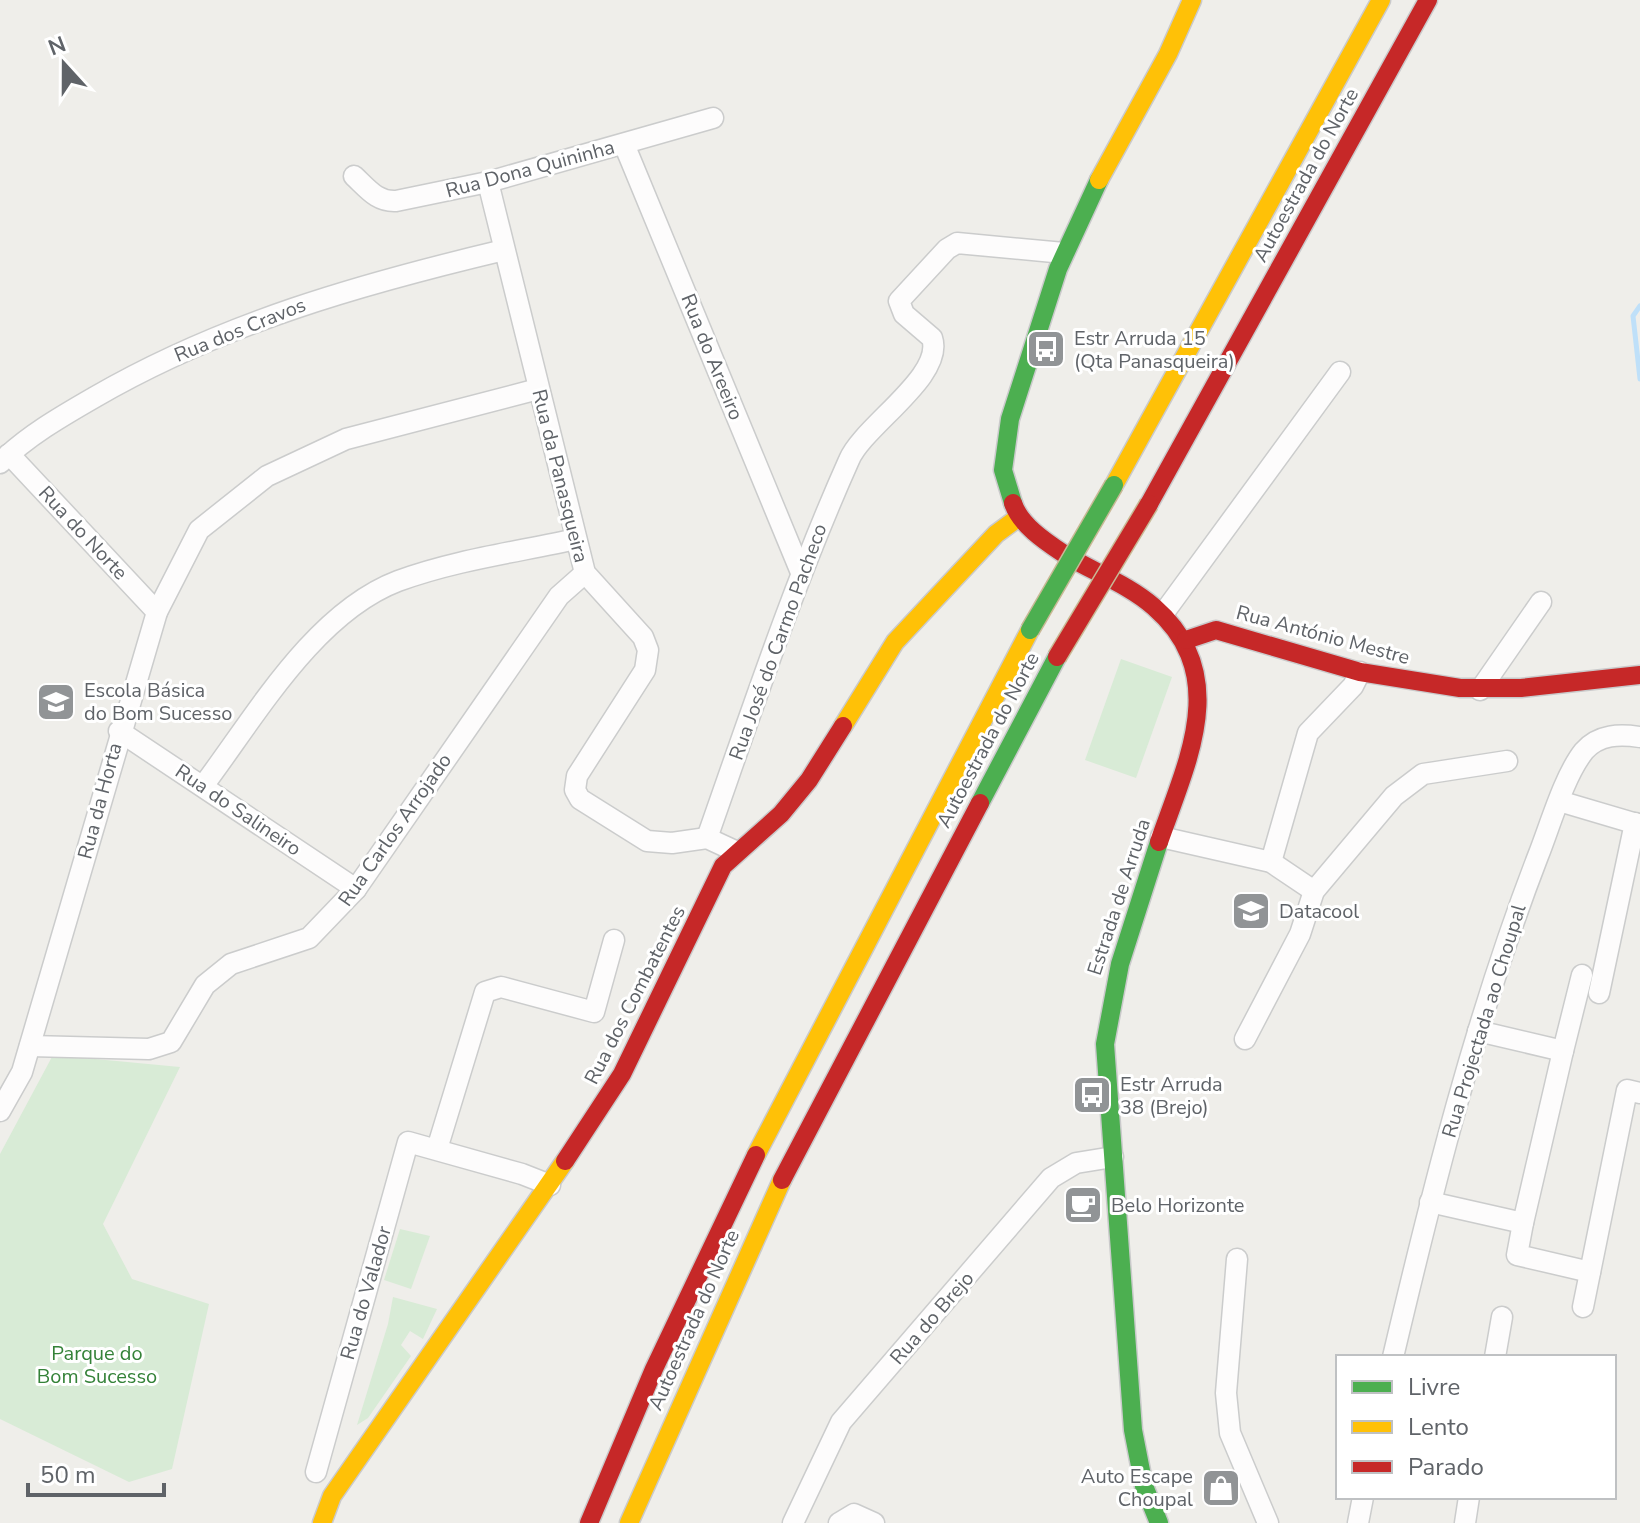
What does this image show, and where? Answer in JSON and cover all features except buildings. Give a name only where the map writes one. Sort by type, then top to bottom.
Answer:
[{"type":"main road","points":[[1019,517],[1007,491],[1003,453],[1019,389],[1064,253],[1090,198],[1167,57],[1192,0]]},
{"type":"main road","name":"Autoestrada do Norte","points":[[589,1523],[654,1369],[741,1183],[1030,630],[1114,485],[1381,0]]},
{"type":"main road","name":"Autoestrada do Norte","points":[[629,1523],[772,1198],[1057,657],[1149,504],[1428,0]]},
{"type":"main road","name":"Estrada de Arruda","points":[[1019,517],[1041,539],[1124,587],[1163,614],[1186,640],[1200,676],[1200,712],[1110,999],[1105,1044],[1135,1444],[1144,1486],[1159,1523]]},
{"type":"main road","name":"Rua dos Combatentes","points":[[322,1523],[332,1496],[550,1185],[622,1074],[723,866],[735,851],[765,829],[809,780],[895,642],[971,560],[1019,517]]},
{"type":"main road","name":"Rua António Mestre","points":[[1186,640],[1207,631],[1225,632],[1360,672],[1480,690],[1582,683],[1640,675]]},
{"type":"street","name":"Rua Dona Quininha","points":[[354,176],[385,202],[488,182],[713,118]]},
{"type":"street","name":"Rua do Areeiro","points":[[624,144],[800,570]]},
{"type":"street","name":"Rua da Panasqueira","points":[[488,182],[585,573],[646,643],[648,657],[645,670],[577,776],[575,790],[580,799],[647,841],[672,843],[707,838]]},
{"type":"street","name":"Rua José do Carmo Pacheco","points":[[707,838],[800,570],[853,450],[922,376],[935,353],[928,333],[899,309],[904,293],[947,249],[957,243],[1064,253]]},
{"type":"street","name":"Rua dos Cravos","points":[[5,458],[61,417],[118,384],[232,329],[381,280],[504,250]]},
{"type":"street","points":[[1163,614],[1340,372]]},
{"type":"street","name":"Rua da Horta","points":[[0,1111],[22,1072],[119,731],[157,612],[199,530],[267,476],[346,439],[538,389]]},
{"type":"street","name":"Rua do Norte","points":[[5,458],[157,612]]},
{"type":"street","points":[[203,786],[292,665],[342,615],[396,582],[460,563],[576,539]]},
{"type":"street","name":"Rua Carlos Arrojado","points":[[30,1046],[149,1049],[171,1042],[205,985],[231,964],[309,938],[327,924],[356,889],[559,596],[585,573]]},
{"type":"street","points":[[1480,690],[1541,602]]},
{"type":"street","points":[[1271,862],[1308,733],[1353,686],[1360,672]]},
{"type":"street","name":"Rua do Salineiro","points":[[119,731],[356,889]]},
{"type":"street","name":"Rua Projectada ao Choupal","points":[[1393,1355],[1430,1202],[1478,1031],[1507,936],[1559,801],[1583,753],[1593,743],[1615,735],[1640,737]]},
{"type":"street","points":[[1245,1039],[1300,934],[1314,891],[1394,796],[1416,777],[1507,761]]},
{"type":"street","points":[[1559,801],[1638,824],[1599,993]]},
{"type":"street","points":[[1161,837],[1271,862],[1314,891]]},
{"type":"street","points":[[707,838],[735,851]]},
{"type":"street","points":[[437,1149],[481,996],[490,989],[501,987],[594,1012],[614,940]]},
{"type":"street","points":[[1582,975],[1517,1255],[1590,1272]]},
{"type":"street","points":[[1478,1031],[1563,1051]]},
{"type":"street","points":[[1583,1307],[1627,1090],[1640,1093]]},
{"type":"street","name":"Rua do Valador","points":[[316,1472],[408,1142],[550,1185]]},
{"type":"street","name":"Rua do Brejo","points":[[793,1523],[841,1422],[1051,1178],[1076,1163],[1113,1157]]},
{"type":"street","points":[[1430,1202],[1523,1223]]},
{"type":"street","points":[[1237,1259],[1226,1393],[1230,1433],[1268,1523]]},
{"type":"street","points":[[1495,1355],[1502,1317]]},
{"type":"street","points":[[1358,1523],[1363,1499]]},
{"type":"street","points":[[1465,1523],[1469,1499]]},
{"type":"street","points":[[839,1523],[854,1514],[874,1523]]},
{"type":"green space","points":[[1121,659],[1172,677],[1136,778],[1085,760]]},
{"type":"green space","name":"Parque do Bom Sucesso","points":[[53,1055],[180,1067],[103,1224],[132,1279],[209,1304],[172,1469],[129,1482],[0,1419],[0,1154]]},
{"type":"green space","points":[[400,1229],[430,1236],[411,1289],[384,1280]]},
{"type":"green space","points":[[393,1297],[437,1309],[423,1339],[410,1331],[401,1345],[411,1356],[368,1418],[357,1425],[388,1324]]},
{"type":"waterway","points":[[1640,306],[1633,316],[1640,379]]},
{"type":"traffic: fast","points":[[1013,503],[1003,470],[1010,419],[1058,269],[1099,180]]},
{"type":"traffic: fast","points":[[1030,630],[1114,485]]},
{"type":"traffic: fast","points":[[980,803],[1057,657]]},
{"type":"traffic: fast","points":[[1159,842],[1120,964],[1105,1044],[1133,1430],[1144,1486],[1159,1523]]},
{"type":"traffic: slow","points":[[1099,180],[1168,54],[1192,0]]},
{"type":"traffic: slow","points":[[1114,485],[1381,0]]},
{"type":"traffic: slow","points":[[843,726],[895,642],[996,534],[1019,517]]},
{"type":"traffic: slow","points":[[756,1155],[1030,630]]},
{"type":"traffic: slow","points":[[322,1523],[332,1496],[565,1161]]},
{"type":"traffic: slow","points":[[629,1523],[782,1180]]},
{"type":"traffic: jam","points":[[1149,504],[1428,0]]},
{"type":"traffic: jam","points":[[1013,503],[1027,526],[1049,544],[1154,607],[1178,633],[1192,661],[1197,690],[1196,720],[1181,781],[1159,842]]},
{"type":"traffic: jam","points":[[1057,657],[1149,504]]},
{"type":"traffic: jam","points":[[1186,640],[1216,630],[1360,672],[1460,688],[1521,688],[1640,675]]},
{"type":"traffic: jam","points":[[565,1161],[622,1074],[723,866],[781,814],[809,780],[843,726]]},
{"type":"traffic: jam","points":[[782,1180],[980,803]]},
{"type":"traffic: jam","points":[[589,1523],[654,1369],[756,1155]]},
{"type":"place","name":"Estr Arruda 15 (Qta Panasqueira)","points":[[1046,349]]},
{"type":"place","name":"Escola Básica do Bom Sucesso","points":[[56,702]]},
{"type":"place","name":"Datacool","points":[[1251,911]]},
{"type":"place","name":"Estr Arruda 38 (Brejo)","points":[[1092,1095]]},
{"type":"place","name":"Belo Horizonte","points":[[1083,1205]]},
{"type":"place","name":"Auto Escape Choupal","points":[[1221,1488]]}]
